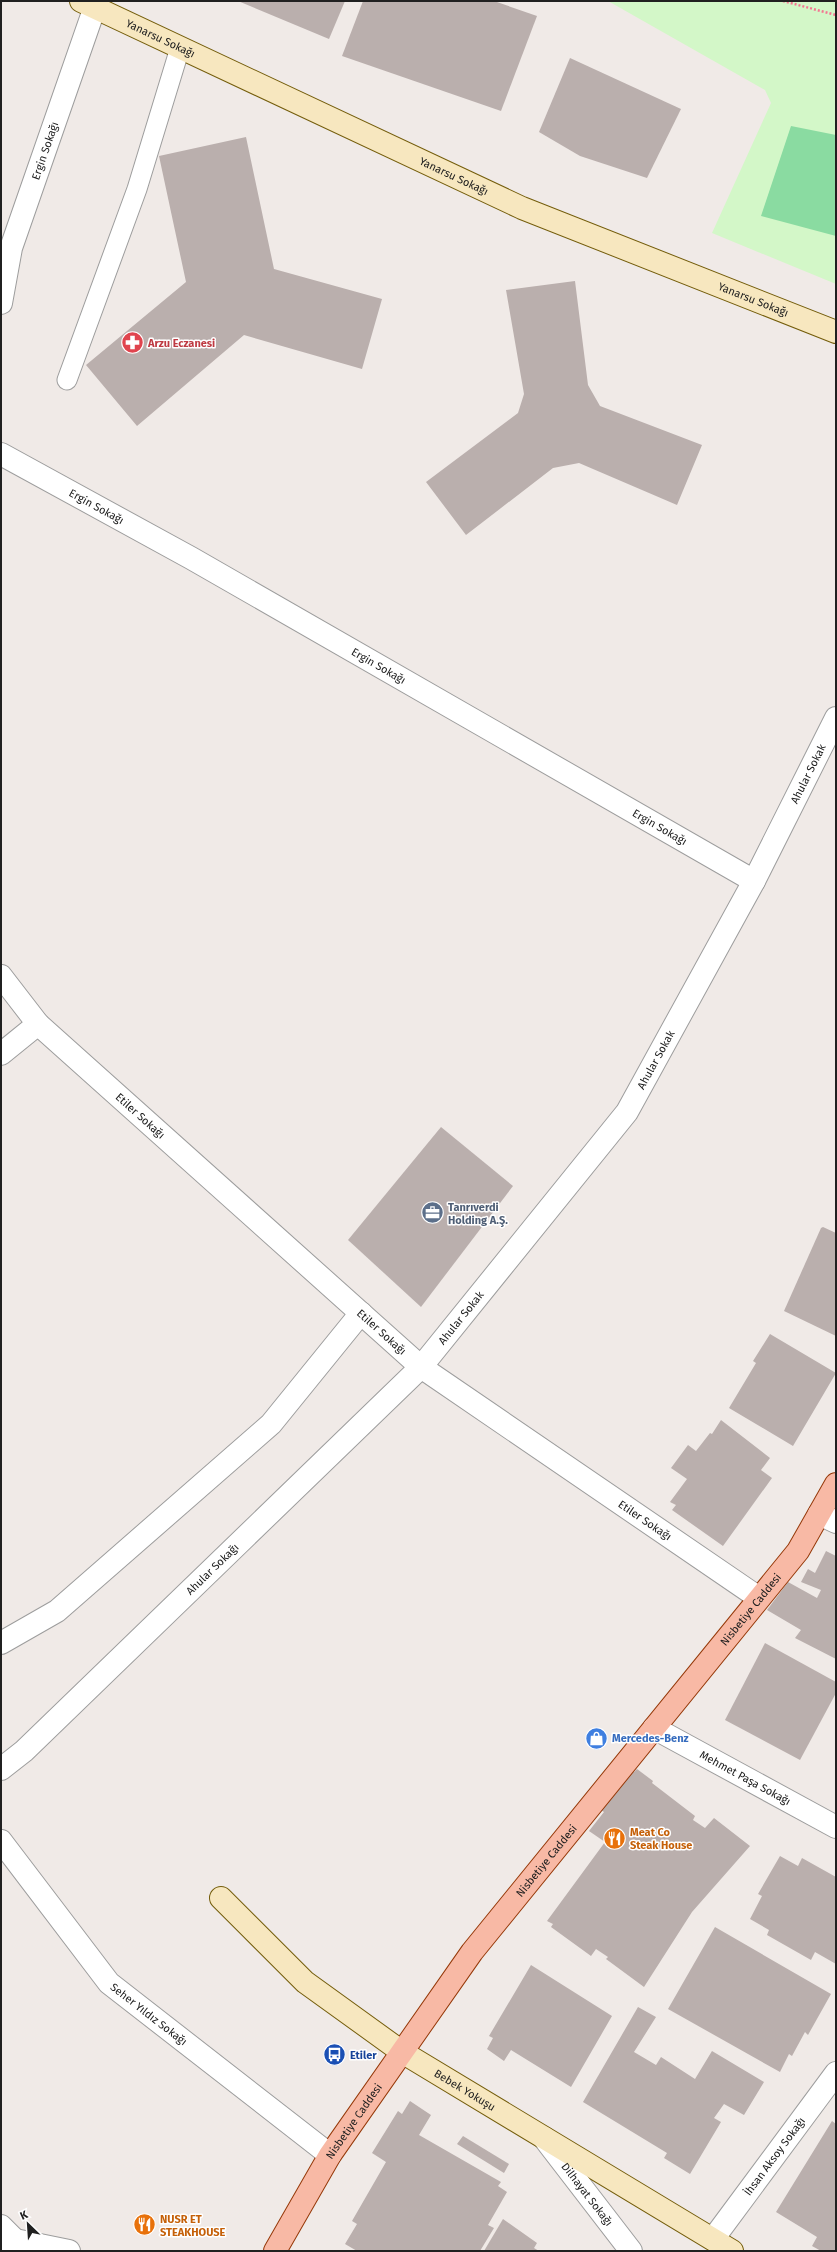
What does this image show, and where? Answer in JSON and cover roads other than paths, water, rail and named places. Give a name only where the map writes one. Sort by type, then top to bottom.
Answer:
[{"type":"main road","name":"Nisbetiye Caddesi","points":[[275,2251],[330,2155],[472,1952],[759,1598],[828,1518],[836,1484]]},
{"type":"street","name":"Yanarsu Sokağı","points":[[91,3],[180,48],[522,208],[836,332]]},
{"type":"street","name":"Ergin Sokağı","points":[[1,303],[11,248],[91,3]]},
{"type":"street","name":"Ergin Sokağı","points":[[1,454],[192,558],[754,882]]},
{"type":"street","name":"Ahular Sokak","points":[[421,1367],[627,1112],[754,882],[836,718]]},
{"type":"street","name":"Etiler Sokağı","points":[[1,976],[38,1024],[421,1367],[759,1598]]},
{"type":"street","points":[[1,1054],[38,1024]]},
{"type":"street","points":[[1,1643],[57,1611],[271,1424],[361,1313]]},
{"type":"street","name":"Ahular Sokağı","points":[[1,1769],[24,1751],[421,1367]]},
{"type":"street","name":"Mehmet Paşa Sokağı","points":[[654,1728],[836,1827]]},
{"type":"street","name":"Seher Yıldız Sokağı","points":[[1,1841],[109,1983],[330,2155]]},
{"type":"street","name":"Bebek Yokuşu","points":[[221,1898],[305,1982],[402,2052],[732,2251]]},
{"type":"street","name":"İhsan Aksoy Sokağı","points":[[713,2239],[836,2073]]},
{"type":"street","name":"Dilhayat Sokağı","points":[[543,2137],[631,2251]]},
{"type":"street","points":[[8,2239],[69,2251]]},
{"type":"lane","points":[[67,380],[137,189],[180,48]]},
{"type":"place","name":"Arzu Eczanesi","points":[[132,343]]},
{"type":"place","name":"Tanrıverdi Holding A.Ş.","points":[[432,1213]]},
{"type":"place","name":"Mercedes-Benz","points":[[597,1738]]},
{"type":"place","name":"Meat Co Steak House","points":[[615,1838]]},
{"type":"place","name":"Etiler","points":[[334,2055]]},
{"type":"place","name":"NUSR ET STEAKHOUSE","points":[[145,2225]]}]
